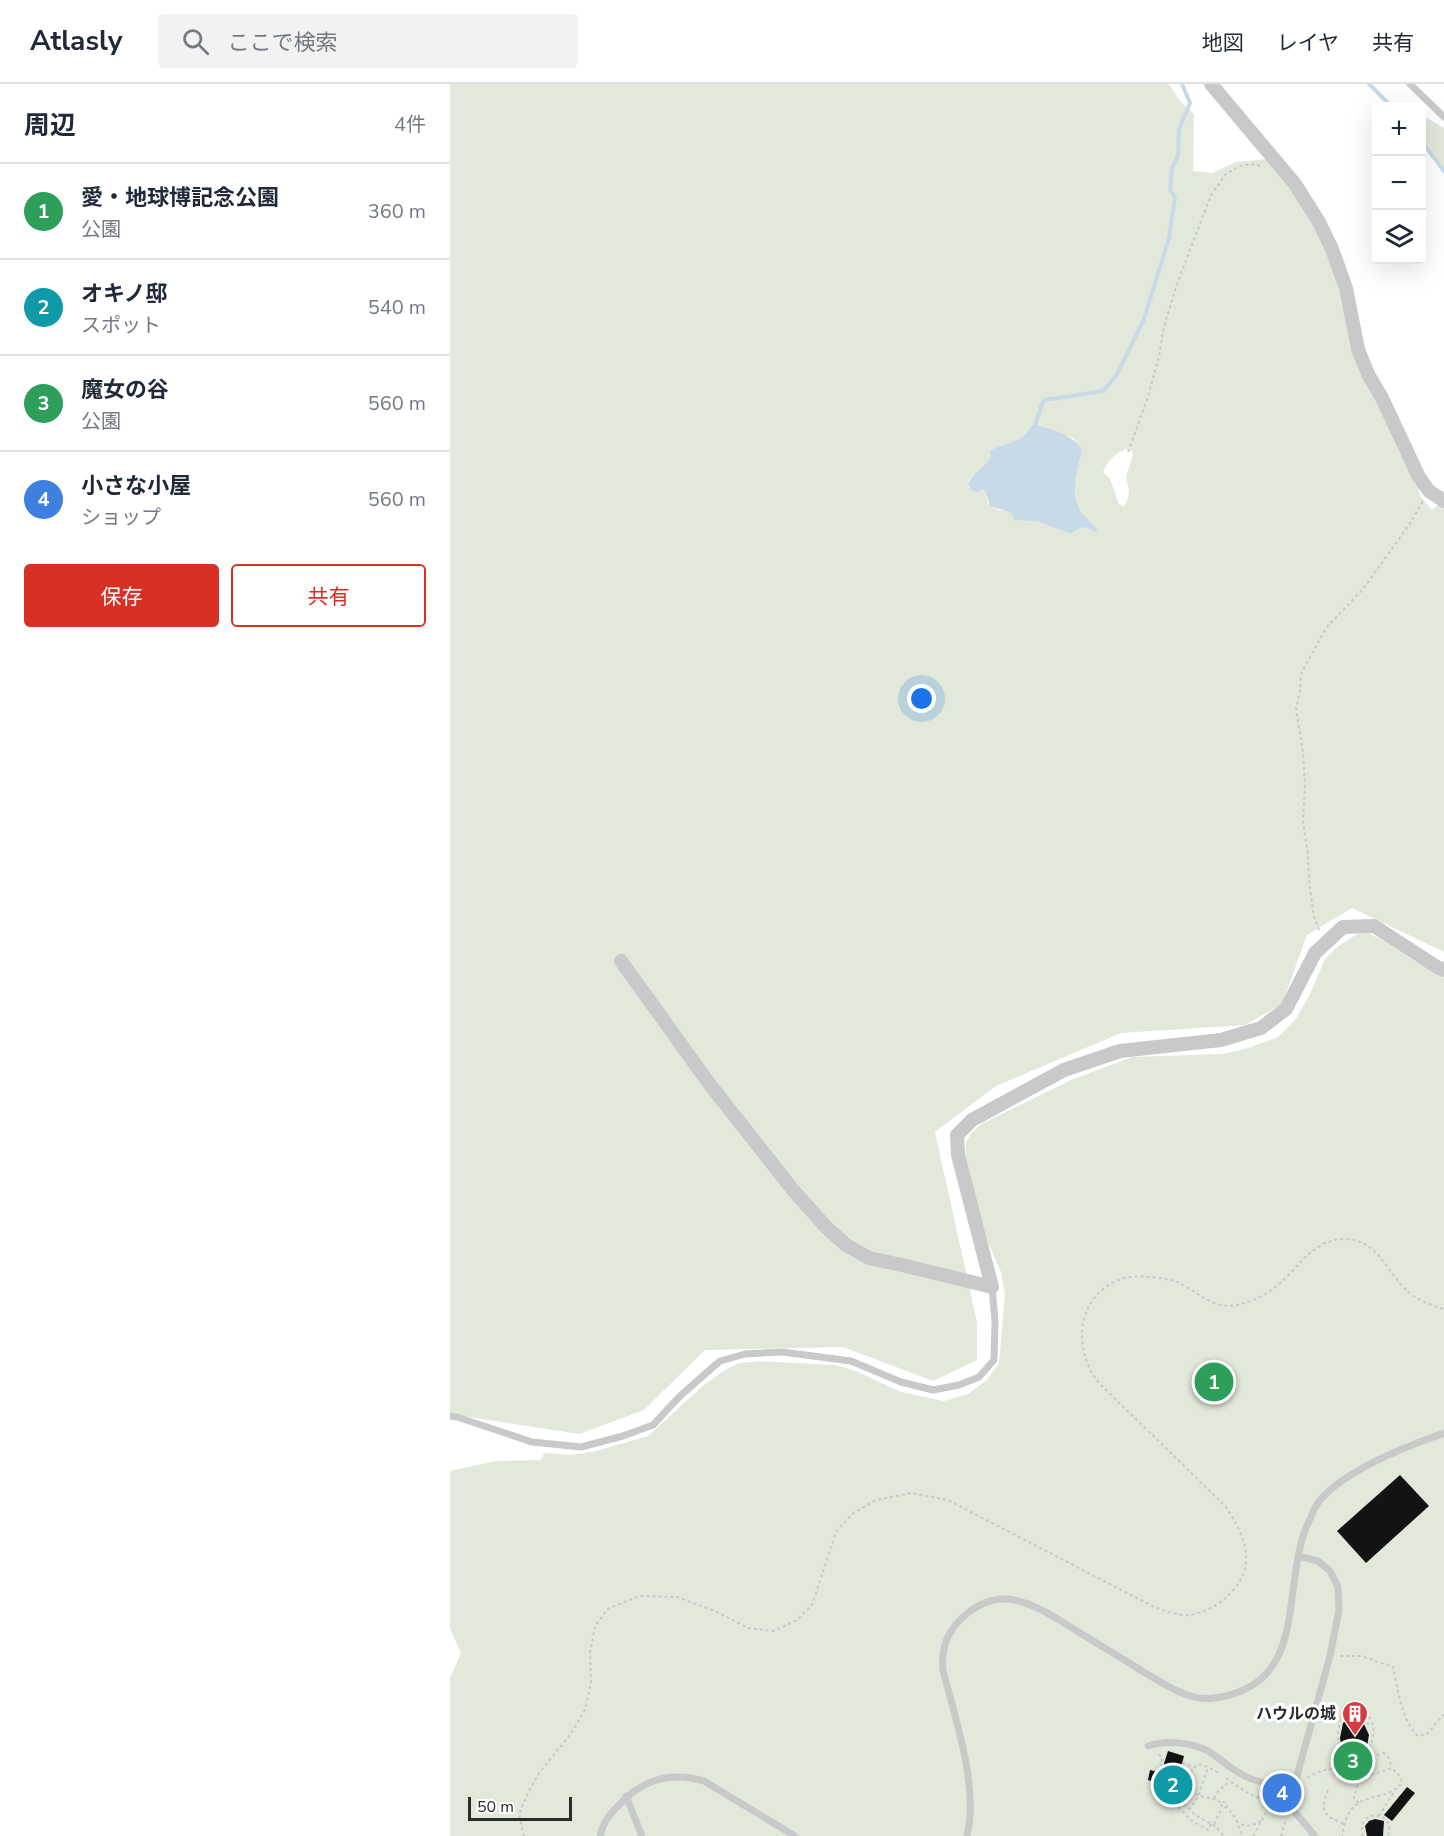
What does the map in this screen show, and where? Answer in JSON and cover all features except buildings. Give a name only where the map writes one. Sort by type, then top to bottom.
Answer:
[{"type":"street","points":[[1210,84],[1309,204],[1332,249],[1346,288],[1359,349],[1368,374],[1382,398],[1419,477],[1428,491],[1444,501]]},
{"type":"street","points":[[621,961],[708,1082],[793,1190],[826,1227],[846,1245],[869,1258],[992,1287],[958,1155],[957,1135],[972,1120],[1064,1070],[1120,1051],[1221,1040],[1261,1028],[1286,1009],[1315,953],[1343,927],[1374,926],[1444,970]]},
{"type":"lane","points":[[1410,84],[1444,117]]},
{"type":"lane","points":[[450,1416],[532,1442],[581,1447],[653,1425],[680,1396],[720,1361],[744,1354],[782,1352],[812,1354],[852,1360],[901,1382],[933,1390],[959,1386],[979,1377],[994,1360],[995,1321],[992,1287]]},
{"type":"lane","points":[[967,1836],[971,1806],[967,1775],[943,1670],[942,1656],[949,1632],[967,1613],[975,1607],[996,1600],[1007,1599],[1022,1602],[1183,1693],[1212,1699],[1244,1691],[1265,1675],[1284,1645],[1298,1556],[1305,1529],[1319,1500],[1341,1480],[1402,1449],[1444,1433]]},
{"type":"lane","points":[[1298,1556],[1317,1561],[1330,1571],[1338,1587],[1339,1610],[1330,1656],[1289,1805],[1315,1836]]},
{"type":"lane","points":[[1148,1746],[1165,1743],[1195,1746],[1208,1752],[1243,1776],[1270,1785],[1293,1787]]},
{"type":"lane","points":[[600,1836],[602,1827],[626,1796],[639,1787],[664,1777],[689,1777],[704,1781],[795,1836]]},
{"type":"lane","points":[[626,1796],[642,1836]]},
{"type":"path","points":[[1128,452],[1148,398],[1164,326],[1177,284],[1211,195],[1226,174],[1239,166],[1251,164],[1281,168]]},
{"type":"path","points":[[1327,942],[1319,931],[1314,917],[1303,821],[1305,784],[1296,708],[1301,674],[1326,628],[1363,589],[1409,525],[1428,491]]},
{"type":"path","points":[[524,1836],[519,1814],[528,1793],[539,1773],[570,1735],[585,1710],[591,1682],[590,1653],[595,1626],[608,1610],[639,1596],[677,1597],[715,1611],[748,1628],[774,1631],[797,1620],[812,1605],[836,1532],[852,1514],[876,1500],[911,1493],[948,1500],[1144,1602],[1168,1612],[1190,1615],[1214,1607],[1233,1593],[1247,1562],[1241,1533],[1233,1517],[1225,1506],[1089,1371],[1083,1353],[1081,1336],[1085,1312],[1094,1297],[1111,1284],[1139,1276],[1170,1279],[1213,1303],[1234,1305],[1256,1299],[1274,1288],[1310,1251],[1327,1241],[1348,1239],[1366,1244],[1414,1297],[1444,1309]]},
{"type":"path","points":[[1330,1656],[1361,1656],[1393,1667],[1406,1717],[1418,1736],[1427,1734],[1444,1714]]},
{"type":"path","points":[[1312,1719],[1329,1722],[1340,1719],[1349,1710],[1357,1708],[1363,1711],[1372,1720],[1374,1733],[1370,1748],[1364,1758]]},
{"type":"path","points":[[1340,1719],[1339,1746],[1343,1754],[1352,1759],[1369,1759],[1386,1754],[1392,1768],[1401,1778],[1402,1783],[1379,1816]]},
{"type":"path","points":[[1356,1719],[1361,1719],[1368,1724],[1372,1722]]},
{"type":"path","points":[[1148,1746],[1153,1752],[1161,1755],[1162,1768],[1169,1770]]},
{"type":"path","points":[[1182,1763],[1194,1767]]},
{"type":"path","points":[[1189,1810],[1198,1795],[1208,1767],[1198,1764],[1194,1767],[1176,1805],[1191,1820],[1208,1830],[1222,1808],[1222,1803]]},
{"type":"path","points":[[1293,1787],[1327,1769],[1371,1774],[1392,1768]]},
{"type":"path","points":[[1184,1789],[1186,1773],[1191,1774]]},
{"type":"path","points":[[1359,1803],[1354,1797],[1361,1774]]},
{"type":"path","points":[[1214,1799],[1218,1791],[1230,1781]]},
{"type":"path","points":[[1184,1789],[1226,1803],[1242,1836]]},
{"type":"path","points":[[1328,1790],[1323,1802],[1325,1812],[1329,1818],[1345,1824]]},
{"type":"path","points":[[1342,1836],[1348,1814],[1359,1803],[1395,1790]]},
{"type":"path","points":[[1180,1799],[1189,1810],[1212,1824],[1224,1836]]},
{"type":"path","points":[[1253,1836],[1267,1811],[1266,1802]]},
{"type":"path","points":[[1281,1836],[1289,1805]]},
{"type":"path","points":[[1222,1808],[1227,1807]]},
{"type":"path","points":[[1363,1836],[1361,1828],[1365,1820],[1373,1815],[1379,1816],[1388,1824],[1388,1836]]},
{"type":"path","points":[[1236,1821],[1246,1826],[1263,1820]]},
{"type":"green space","points":[[450,84],[1169,84],[1180,101],[1194,114],[1193,171],[1212,173],[1236,162],[1267,159],[1314,223],[1341,285],[1356,355],[1416,478],[1420,496],[1432,510],[1444,500],[1444,952],[1352,908],[1307,935],[1282,1004],[1245,1025],[1121,1033],[996,1086],[935,1132],[977,1322],[977,1360],[933,1381],[843,1347],[705,1350],[644,1410],[579,1434],[450,1414]],"holes":[[[1032,425],[1038,425],[1073,438],[1082,450],[1074,486],[1076,501],[1094,532],[1086,527],[1071,534],[1008,511],[999,510],[988,504],[985,491],[982,489],[972,491],[968,484],[969,479],[990,460],[996,448],[1017,440]],[[1125,449],[1132,451],[1133,455],[1126,477],[1129,490],[1124,507],[1119,504],[1110,479],[1103,472],[1112,458]]]},
{"type":"green space","points":[[1426,117],[1444,128],[1444,171],[1426,145]]},
{"type":"green space","points":[[1368,933],[1444,976],[1444,1836],[450,1836],[450,1678],[461,1653],[450,1629],[450,1471],[495,1461],[541,1460],[544,1453],[569,1455],[592,1452],[648,1436],[704,1385],[739,1363],[759,1361],[835,1365],[856,1371],[901,1392],[944,1401],[968,1394],[987,1380],[999,1363],[1005,1295],[1001,1272],[987,1240],[965,1160],[966,1142],[971,1133],[983,1123],[1071,1080],[1132,1057],[1222,1054],[1245,1049],[1278,1037],[1295,1020],[1309,996],[1325,959],[1337,947],[1357,934]]},
{"type":"water","points":[[1032,425],[1063,434],[1074,440],[1082,450],[1075,493],[1081,510],[1098,530],[1094,532],[1086,527],[1071,534],[1036,521],[1014,520],[1012,513],[990,506],[985,491],[982,489],[977,492],[972,491],[968,484],[989,460],[990,451],[1023,436]]},
{"type":"waterway","points":[[1035,425],[1044,400],[1103,391],[1116,376],[1144,319],[1169,238],[1175,197],[1170,190],[1172,169],[1178,155],[1179,129],[1190,103],[1182,84]]},
{"type":"waterway","points":[[1369,84],[1387,102]]},
{"type":"waterway","points":[[1426,147],[1444,171]]},
{"type":"place","name":"愛・地球博記念公園","points":[[1214,1382]]},
{"type":"place","name":"ハウルの城","points":[[1355,1737]]},
{"type":"place","name":"魔女の谷","points":[[1353,1761]]},
{"type":"place","name":"オキノ邸","points":[[1173,1785]]},
{"type":"place","name":"小さな小屋","points":[[1282,1793]]}]
